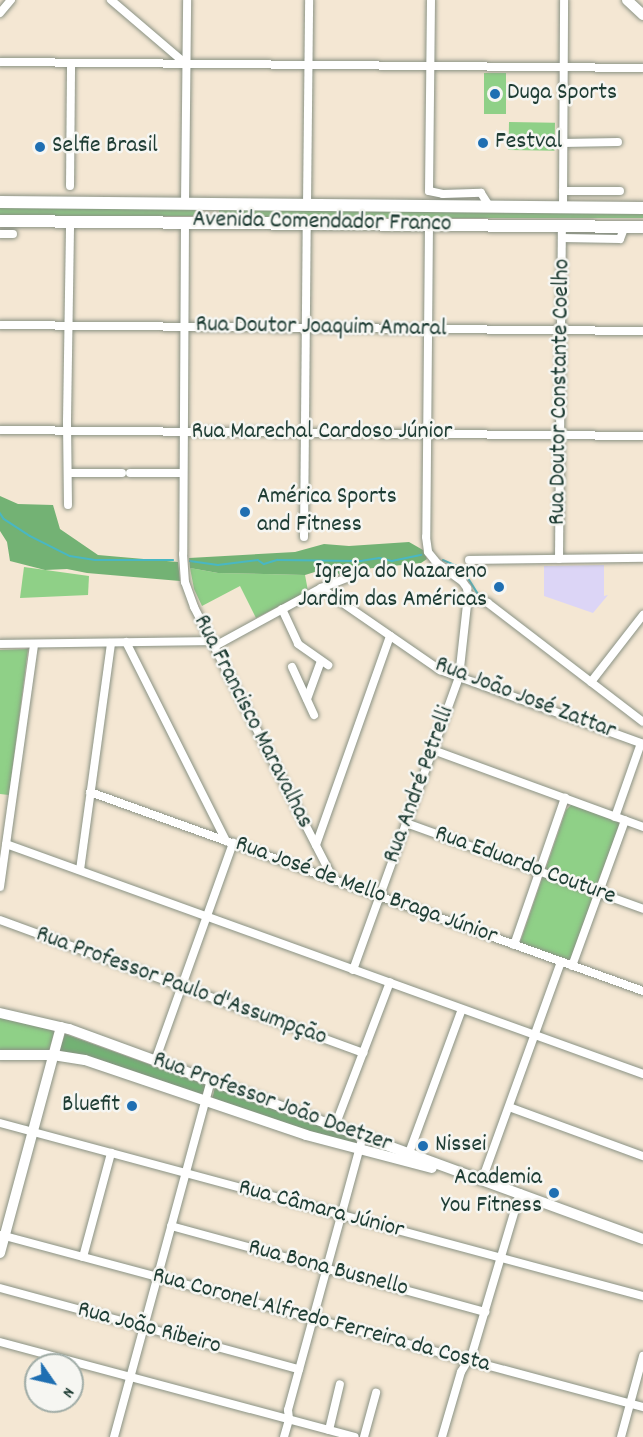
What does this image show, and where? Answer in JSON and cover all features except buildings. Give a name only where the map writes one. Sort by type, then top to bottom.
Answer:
[{"type":"highway","name":"Avenida Comendador Franco","points":[[0,202],[643,208]]},
{"type":"highway","points":[[584,207],[643,202]]},
{"type":"highway","points":[[205,204],[212,208],[213,213],[205,222]]},
{"type":"highway","name":"Avenida Comendador Franco","points":[[0,220],[429,224],[562,232],[643,226]]},
{"type":"main road","points":[[627,0],[643,15]]},
{"type":"main road","name":"Rua Professor João Doetzer","points":[[0,1013],[61,1027],[643,1239]]},
{"type":"main road","points":[[0,1253],[2,1235],[61,1027]]},
{"type":"main road","name":"Rua Professor João Doetzer","points":[[0,1055],[53,1056],[85,1060],[298,1133],[482,1180]]},
{"type":"street","points":[[0,13],[12,0]]},
{"type":"street","points":[[111,0],[186,64]]},
{"type":"street","points":[[185,204],[187,0]]},
{"type":"street","points":[[307,205],[309,0]]},
{"type":"street","points":[[431,0],[429,191],[443,194],[481,193],[489,206]]},
{"type":"street","points":[[562,207],[564,0]]},
{"type":"street","points":[[0,62],[643,68]]},
{"type":"street","points":[[70,186],[71,63]]},
{"type":"street","points":[[563,143],[618,142]]},
{"type":"street","points":[[563,190],[620,191]]},
{"type":"street","points":[[68,505],[70,221]]},
{"type":"street","name":"Rua Francisco Maravalhas","points":[[185,222],[183,561],[190,598],[333,879]]},
{"type":"street","points":[[304,537],[307,223]]},
{"type":"street","points":[[429,224],[426,537],[430,557],[462,581],[467,588],[468,596],[488,603],[643,722]]},
{"type":"street","points":[[562,232],[620,239],[625,226]]},
{"type":"street","name":"Rua Doutor Constante Coelho","points":[[559,558],[562,232]]},
{"type":"street","points":[[0,234],[13,234]]},
{"type":"street","name":"Rua Doutor Joaquim Amaral","points":[[0,325],[643,331]]},
{"type":"street","name":"Rua Marechal Cardoso Júnior","points":[[0,430],[643,436]]},
{"type":"street","points":[[69,473],[183,473]]},
{"type":"street","points":[[469,560],[643,558]]},
{"type":"street","points":[[0,644],[213,643],[321,588],[350,577]]},
{"type":"street","name":"Rua João José Zattar","points":[[321,588],[432,666],[642,744]]},
{"type":"street","name":"Rua André Petrelli","points":[[353,969],[459,677],[468,596]]},
{"type":"street","points":[[282,609],[297,642],[325,663],[307,699]]},
{"type":"street","points":[[591,682],[642,619]]},
{"type":"street","points":[[316,845],[390,636]]},
{"type":"street","points":[[126,642],[229,842],[207,916],[155,1061]]},
{"type":"street","points":[[80,870],[111,643]]},
{"type":"street","points":[[0,887],[34,644]]},
{"type":"street","points":[[292,667],[314,715]]},
{"type":"street","points":[[615,817],[642,744]]},
{"type":"street","points":[[433,750],[643,827]]},
{"type":"street","name":"Rua José de Mello Braga Júnior","points":[[90,792],[643,991]]},
{"type":"street","points":[[514,945],[565,798]]},
{"type":"street","points":[[572,966],[625,820]]},
{"type":"street","name":"Rua Eduardo Couture","points":[[406,823],[643,909]]},
{"type":"street","points":[[6,844],[643,1074]]},
{"type":"street","name":"Rua Professor Paulo d'Assumpção","points":[[0,920],[363,1053]]},
{"type":"street","points":[[482,1180],[561,962]]},
{"type":"street","points":[[335,1126],[390,982]]},
{"type":"street","points":[[410,1153],[462,1009]]},
{"type":"street","points":[[114,1437],[211,1081]]},
{"type":"street","points":[[508,1107],[643,1156]]},
{"type":"street","name":"Rua Câmara Júnior","points":[[0,1123],[643,1296]]},
{"type":"street","points":[[284,1437],[289,1419],[288,1410],[363,1136]]},
{"type":"street","points":[[83,1257],[111,1153]]},
{"type":"street","points":[[442,1437],[459,1377],[472,1353],[520,1193]]},
{"type":"street","name":"Rua Bona Busnello","points":[[171,1226],[484,1312]]},
{"type":"street","name":"Rua Coronel Alfredo Ferreira da Costa","points":[[2,1235],[643,1407]]},
{"type":"street","name":"Rua João Ribeiro","points":[[0,1288],[299,1369]]},
{"type":"street","points":[[0,1342],[355,1437]]},
{"type":"street","points":[[621,1437],[643,1356]]},
{"type":"street","points":[[329,1430],[340,1384]]},
{"type":"street","points":[[364,1437],[376,1393]]},
{"type":"shaded area","points":[[604,565],[604,596],[608,595],[593,613],[544,596],[544,566]]},
{"type":"green space","name":"Duga Sports","points":[[484,73],[506,73],[506,114],[484,114]]},
{"type":"green space","points":[[509,122],[555,123],[555,151],[509,150]]},
{"type":"green space","points":[[0,206],[195,208],[196,210],[193,216],[0,216]]},
{"type":"green space","points":[[219,209],[643,209],[643,218],[219,218]]},
{"type":"green space","points":[[0,496],[18,504],[53,505],[60,529],[98,555],[178,562],[180,581],[87,573],[67,569],[45,570],[10,561],[7,542],[0,531]]},
{"type":"green space","points":[[409,542],[423,550],[427,559],[421,563],[364,569],[341,576],[331,567],[305,575],[218,573],[190,568],[189,558],[295,552],[324,544],[349,546]]},
{"type":"green space","points":[[24,567],[89,576],[88,595],[20,598]]},
{"type":"green space","points":[[190,568],[218,573],[305,575],[308,591],[256,618],[240,586],[202,606],[194,589]]},
{"type":"green space","points":[[28,649],[9,795],[0,794],[0,650]]},
{"type":"green space","points":[[572,804],[618,822],[620,825],[596,887],[548,871],[546,868],[566,810]]},
{"type":"green space","points":[[543,876],[595,894],[572,961],[520,943]]},
{"type":"green space","points":[[0,1016],[55,1029],[49,1051],[0,1051]]},
{"type":"green space","points":[[65,1034],[206,1085],[202,1096],[59,1052]]},
{"type":"green space","points":[[215,1087],[357,1139],[355,1146],[212,1100]]},
{"type":"waterway","points":[[0,513],[4,519],[30,536],[70,556],[95,560],[173,560]]},
{"type":"waterway","points":[[190,561],[218,565],[258,560],[264,564],[277,560],[361,561],[379,558],[392,561],[421,555]]},
{"type":"waterway","points":[[443,560],[462,568],[478,594]]},
{"type":"place","name":"Duga Sports","points":[[495,94]]},
{"type":"place","name":"Festval","points":[[483,143]]},
{"type":"place","name":"Selfie Brasil","points":[[40,147]]},
{"type":"place","name":"América Sports and Fitness","points":[[245,512]]},
{"type":"place","name":"Igreja do Nazareno Jardim das Américas","points":[[499,587]]},
{"type":"place","name":"Bluefit","points":[[132,1106]]},
{"type":"place","name":"Nissei","points":[[423,1146]]},
{"type":"place","name":"Academia You Fitness","points":[[554,1193]]}]
